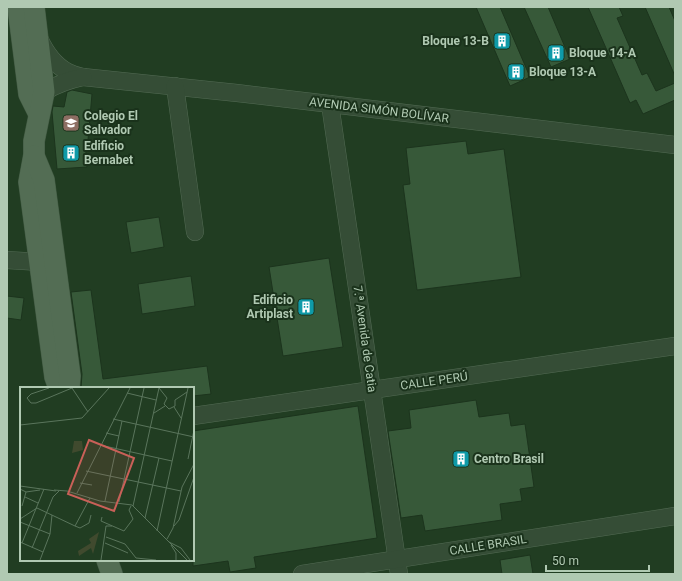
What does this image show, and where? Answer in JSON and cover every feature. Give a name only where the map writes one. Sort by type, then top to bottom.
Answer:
[{"type":"main road","points":[[18,7],[29,94],[39,114]]},
{"type":"main road","points":[[34,7],[44,92],[34,142],[34,155],[30,182],[55,377],[60,387]]},
{"type":"main road","points":[[34,155],[44,180],[70,376],[69,387]]},
{"type":"main road","points":[[107,561],[112,574]]},
{"type":"street","name":"AVENIDA SIMÓN BOLÍVAR","points":[[37,32],[47,53],[57,65],[67,72],[83,77],[330,104],[674,150]]},
{"type":"street","name":"AVENIDA SIMÓN BOLÍVAR","points":[[44,92],[68,81],[83,77]]},
{"type":"street","points":[[175,86],[195,232]]},
{"type":"street","name":"7.ª Avenida de Catia","points":[[330,104],[398,567]]},
{"type":"street","points":[[7,260],[40,262]]},
{"type":"street","name":"CALLE PERÚ","points":[[194,416],[675,346]]},
{"type":"street","name":"CALLE BRASIL","points":[[302,574],[398,567],[675,516]]},
{"type":"building","points":[[476,7],[500,7],[530,77],[510,86]]},
{"type":"building","points":[[524,7],[548,7],[570,59],[551,67]]},
{"type":"building","points":[[588,7],[619,7],[623,16],[617,18],[642,75],[647,73],[656,91],[675,83],[675,100],[643,114],[636,100],[630,103]]},
{"type":"building","points":[[645,7],[669,7],[675,21],[675,76]]},
{"type":"building","name":"Colegio El Salvador","points":[[72,90],[92,94],[88,140],[85,140],[87,167],[57,169],[52,112],[53,106],[64,107],[67,92]]},
{"type":"building","points":[[466,141],[468,154],[504,149],[521,277],[417,290],[403,185],[410,184],[406,148]]},
{"type":"building","points":[[159,217],[164,247],[131,253],[126,222]]},
{"type":"building","name":"Edificio Artiplast","points":[[329,258],[343,347],[283,356],[269,267]]},
{"type":"building","points":[[191,276],[195,306],[142,314],[138,284]]},
{"type":"building","points":[[91,290],[103,379],[207,366],[211,394],[194,396],[194,387],[81,387],[82,374],[71,292]]},
{"type":"building","points":[[7,296],[24,298],[21,320],[7,318]]},
{"type":"building","name":"Centro Brasil","points":[[476,400],[479,417],[509,413],[511,426],[525,424],[534,487],[520,489],[522,501],[500,504],[502,520],[425,531],[422,515],[401,518],[388,431],[411,428],[409,410]]},
{"type":"building","points":[[358,406],[377,538],[254,557],[256,568],[230,572],[228,561],[193,566],[194,431]]},
{"type":"building","points":[[530,555],[533,574],[502,574],[500,560]]},
{"type":"place","name":"Bloque 13-B","points":[[502,41]]},
{"type":"place","name":"Bloque 14-A","points":[[556,53]]},
{"type":"place","name":"Bloque 13-A","points":[[516,72]]},
{"type":"place","name":"Colegio El Salvador","points":[[71,123]]},
{"type":"place","name":"Edificio Bernabet","points":[[71,153]]},
{"type":"place","name":"Edificio Artiplast","points":[[306,307]]},
{"type":"place","name":"Centro Brasil","points":[[461,459]]}]
